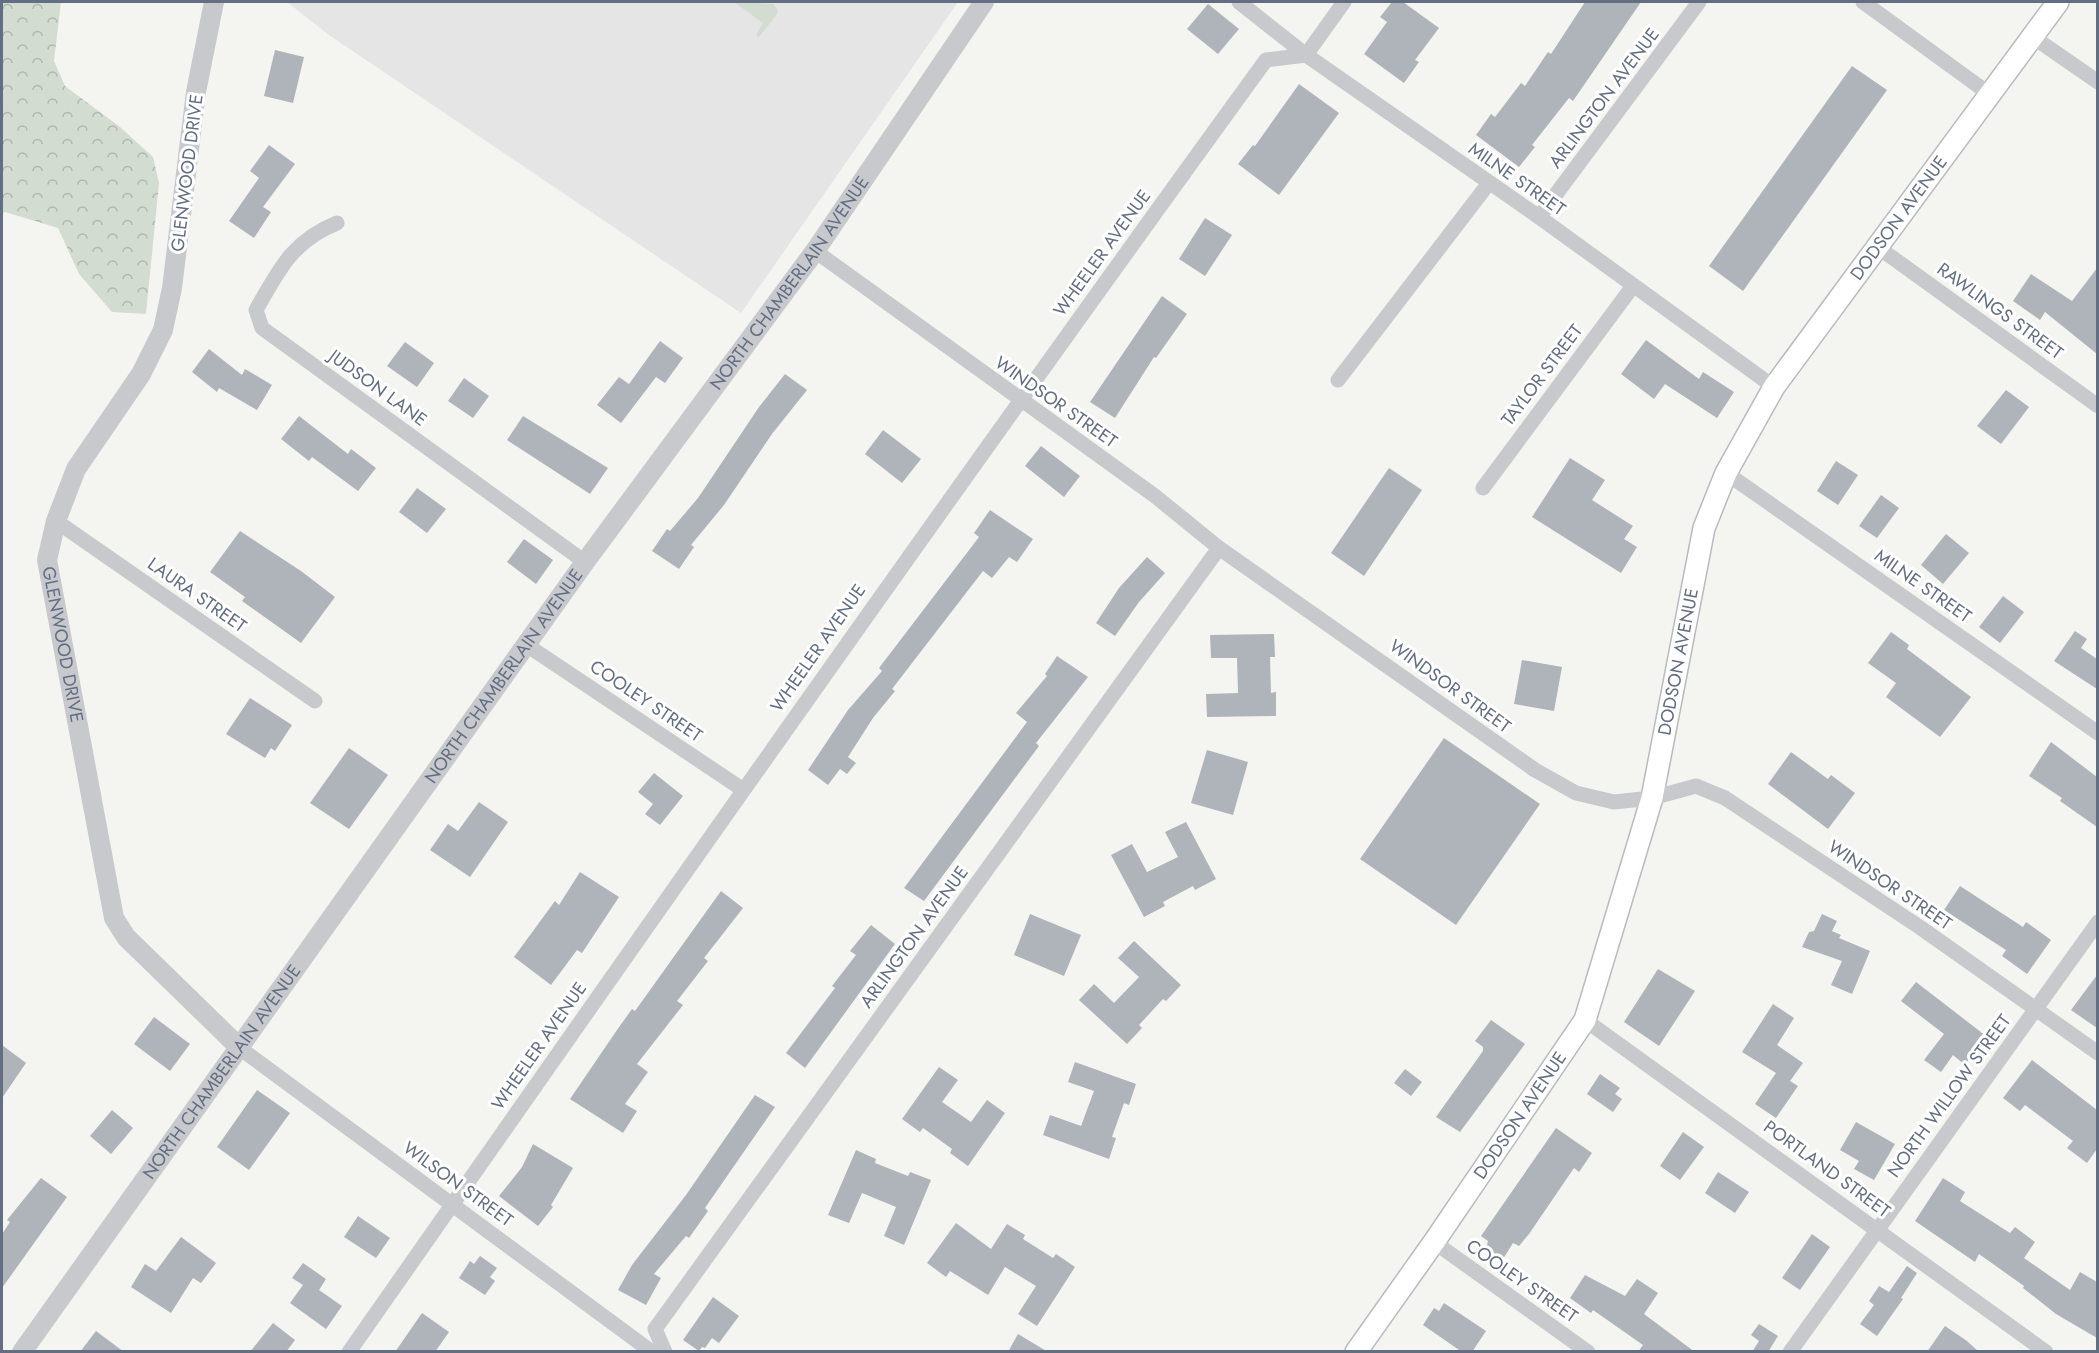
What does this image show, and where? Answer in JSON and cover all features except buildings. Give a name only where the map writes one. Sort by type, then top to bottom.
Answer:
[{"type":"main road","name":"DODSON AVENUE","points":[[1356,1352],[1585,1020],[1652,798],[1704,528],[1726,473],[1774,387],[1879,248],[1988,93],[2058,2]]},
{"type":"street","name":"GLENWOOD DRIVE","points":[[214,2],[196,92],[172,288],[163,330],[141,374],[76,469],[56,521],[47,560],[114,918],[126,937],[241,1049]]},
{"type":"street","name":"NORTH CHAMBERLAIN AVENUE","points":[[30,1349],[528,646],[585,562],[815,251],[984,2]]},
{"type":"street","name":"MILNE STREET","points":[[1239,2],[1306,55],[1539,217],[1774,387]]},
{"type":"street","points":[[1306,55],[1344,2]]},
{"type":"street","name":"ARLINGTON AVENUE","points":[[1539,217],[1699,2]]},
{"type":"street","points":[[1863,2],[1988,93]]},
{"type":"street","points":[[2033,37],[2097,81]]},
{"type":"street","name":"WHEELER AVENUE","points":[[349,1352],[742,789],[1019,400],[1266,60],[1306,55]]},
{"type":"street","points":[[1338,380],[1489,183]]},
{"type":"street","name":"JUDSON LANE","points":[[337,223],[313,232],[281,265],[256,310],[262,328],[585,562]]},
{"type":"street","name":"RAWLINGS STREET","points":[[1879,248],[2097,406]]},
{"type":"street","name":"WINDSOR STREET","points":[[815,251],[1155,496],[1219,548],[1535,770],[1576,794],[1614,802],[1652,798],[1696,786],[1725,798],[1921,928],[2097,1053]]},
{"type":"street","name":"TAYLOR STREET","points":[[1483,488],[1632,286]]},
{"type":"street","name":"MILNE STREET","points":[[1726,473],[2097,733]]},
{"type":"street","name":"LAURA STREET","points":[[56,521],[315,701]]},
{"type":"street","name":"ARLINGTON AVENUE","points":[[665,1352],[655,1329],[1219,548]]},
{"type":"street","name":"COOLEY STREET","points":[[528,646],[742,789]]},
{"type":"street","name":"NORTH WILLOW STREET","points":[[1790,1352],[1876,1228],[2097,922]]},
{"type":"street","name":"PORTLAND STREET","points":[[1585,1020],[2046,1352]]},
{"type":"street","name":"WILSON STREET","points":[[241,1049],[652,1352]]},
{"type":"street","name":"COOLEY STREET","points":[[1434,1242],[1588,1352]]},
{"type":"shaded area","points":[[287,2],[958,2],[741,313],[329,35]]},
{"type":"green space","points":[[2,2],[61,2],[54,61],[65,86],[120,127],[153,157],[159,183],[146,314],[112,312],[79,274],[58,228],[5,212],[2,214]]},
{"type":"green space","points":[[734,2],[773,4],[778,10],[759,37],[756,35],[763,23]]}]
